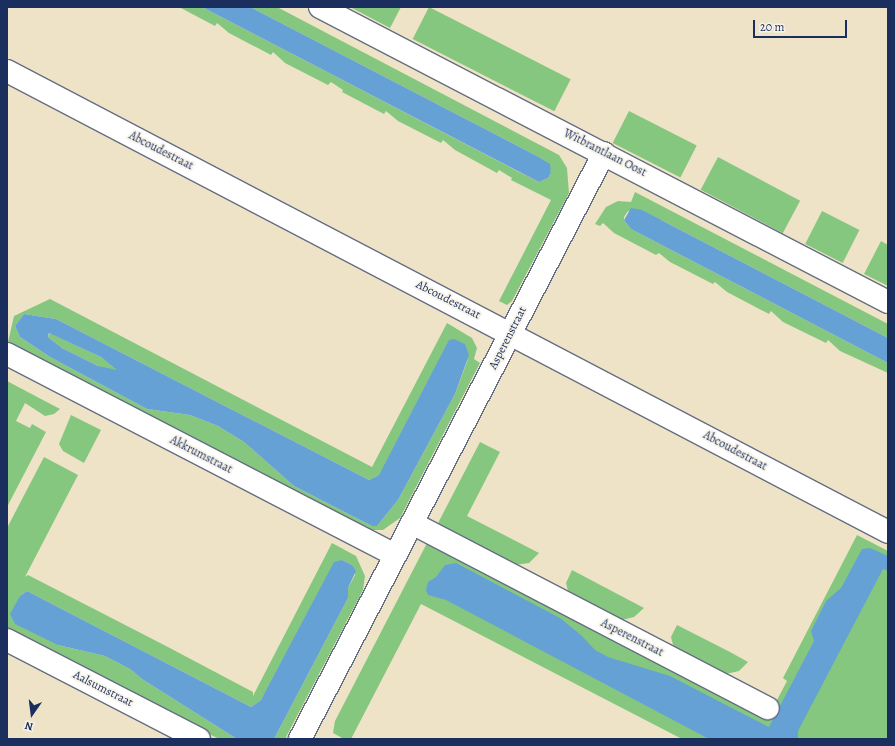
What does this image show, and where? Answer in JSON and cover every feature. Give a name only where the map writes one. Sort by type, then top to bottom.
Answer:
[{"type":"street","name":"Witbrantlaan Oost","points":[[320,7],[604,153],[888,302]]},
{"type":"street","name":"Abcoudestraat","points":[[7,71],[511,333],[888,532]]},
{"type":"street","name":"Asperenstraat","points":[[300,739],[604,153]]},
{"type":"street","name":"Akkrumstraat","points":[[7,354],[395,555]]},
{"type":"street","name":"Asperenstraat","points":[[412,523],[768,708]]},
{"type":"street","name":"Aalsumstraat","points":[[7,640],[199,739]]},
{"type":"green space","points":[[179,7],[202,7],[539,182],[548,178],[551,173],[549,164],[537,156],[250,7],[277,7],[559,155],[567,168],[569,193],[512,301],[507,305],[499,301],[551,200],[511,180],[512,178],[499,170],[497,173],[455,150],[443,140],[441,143],[398,121],[386,111],[384,114],[342,92],[343,90],[331,82],[328,85],[285,63],[273,52],[271,55],[229,33],[217,23],[215,26]]},
{"type":"green space","points":[[350,7],[401,7],[390,28]]},
{"type":"green space","points":[[429,7],[571,79],[554,111],[413,39]]},
{"type":"green space","points":[[629,111],[697,146],[680,178],[613,143]]},
{"type":"green space","points":[[718,157],[800,201],[783,233],[701,190]]},
{"type":"green space","points":[[635,192],[888,324],[888,338],[663,221],[628,211],[624,217],[624,220],[631,229],[888,363],[888,373],[840,351],[828,340],[826,343],[783,322],[771,311],[769,314],[727,292],[715,282],[713,284],[670,262],[659,253],[656,255],[614,233],[603,223],[600,226],[595,224],[606,207],[618,201],[631,202]]},
{"type":"green space","points":[[822,211],[859,230],[843,263],[805,244]]},
{"type":"green space","points":[[881,241],[888,245],[888,286],[864,274]]},
{"type":"green space","points":[[50,299],[372,467],[447,323],[472,338],[477,348],[474,359],[480,363],[400,518],[383,530],[369,530],[8,342],[14,316]],"holes":[[[24,314],[56,319],[369,480],[379,475],[468,359],[455,394],[398,500],[377,526],[372,526],[294,486],[244,442],[218,426],[190,415],[147,409],[50,357],[20,337],[15,326]]]},
{"type":"green space","points":[[50,333],[101,357],[118,370],[116,372],[98,366],[62,348],[48,337]]},
{"type":"green space","points":[[7,381],[60,409],[54,414],[45,416],[25,403],[16,421],[30,428],[32,424],[46,432],[7,507]]},
{"type":"green space","points":[[71,415],[101,430],[84,463],[63,451],[59,444]]},
{"type":"green space","points":[[480,442],[500,452],[467,516],[539,553],[529,563],[515,565],[436,527]]},
{"type":"green space","points":[[44,457],[78,475],[25,577],[28,575],[166,646],[253,692],[253,696],[332,543],[356,556],[365,576],[363,590],[285,739],[274,739],[348,598],[348,588],[355,575],[352,565],[342,560],[261,700],[251,707],[27,591],[20,596],[58,645],[105,656],[130,669],[142,679],[237,739],[219,739],[7,629],[7,528]]},
{"type":"green space","points":[[857,535],[888,551],[888,739],[682,739],[421,604],[351,739],[344,739],[333,733],[335,721],[427,543],[767,719],[787,681],[783,678]]},
{"type":"green space","points":[[572,570],[644,608],[634,617],[622,620],[569,595],[566,583]]},
{"type":"green space","points":[[677,625],[748,662],[739,671],[726,674],[674,649],[671,637]]},
{"type":"water","points":[[202,7],[250,7],[537,156],[550,164],[551,173],[548,178],[539,182]]},
{"type":"water","points":[[631,208],[642,210],[888,338],[888,363],[631,229],[624,220]]},
{"type":"water","points":[[24,314],[56,319],[369,480],[379,475],[449,340],[454,339],[465,344],[469,355],[455,394],[398,500],[377,526],[372,526],[294,486],[244,442],[218,426],[190,415],[147,409],[50,357],[20,337],[15,326]],"holes":[[[49,333],[101,357],[117,370],[98,366],[62,348],[48,337]]]},
{"type":"water","points":[[870,548],[888,556],[888,571],[883,569],[798,731],[798,739],[709,739],[446,600],[428,595],[426,590],[428,582],[436,577],[445,565],[456,563],[560,618],[581,635],[595,650],[608,657],[670,676],[769,727],[814,641],[811,631],[826,601],[841,588],[862,549]]},
{"type":"water","points":[[342,560],[352,565],[356,571],[348,588],[348,598],[274,739],[237,739],[142,679],[130,669],[105,656],[58,645],[15,624],[10,614],[20,596],[27,591],[251,707],[261,700],[334,562]]}]
